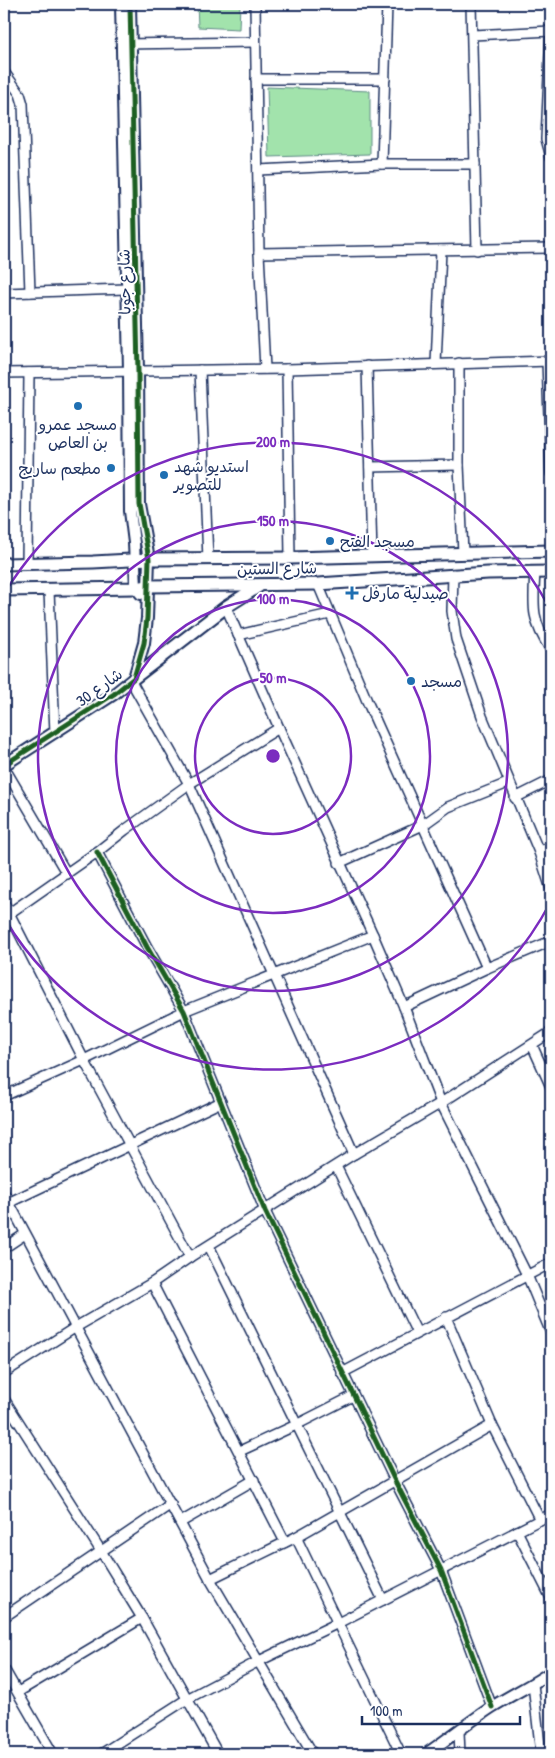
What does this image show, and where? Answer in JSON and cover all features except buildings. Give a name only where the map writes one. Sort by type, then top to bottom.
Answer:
[{"type":"main road","name":"شارع الستين","points":[[4,564],[149,559],[290,558],[551,551]]},
{"type":"main road","name":"شارع الستين","points":[[4,590],[49,591],[148,586],[318,584],[453,574],[551,572]]},
{"type":"main road","points":[[132,680],[226,607],[261,585]]},
{"type":"street","name":"شارع جوبا","points":[[121,4],[126,44],[139,504],[149,559]]},
{"type":"street","name":"شارع جوبا","points":[[126,44],[130,4]]},
{"type":"street","points":[[255,4],[259,253],[265,369]]},
{"type":"street","points":[[382,164],[387,4]]},
{"type":"street","points":[[471,4],[477,250]]},
{"type":"street","points":[[473,35],[551,32],[546,139],[551,157]]},
{"type":"street","points":[[126,44],[255,42]]},
{"type":"street","points":[[4,72],[20,94],[23,104],[30,292]]},
{"type":"street","points":[[256,79],[384,79]]},
{"type":"street","points":[[258,170],[382,164],[475,164]]},
{"type":"street","name":"شارع جوبا","points":[[130,230],[126,289],[134,371],[130,511],[136,588]]},
{"type":"street","points":[[259,253],[551,248]]},
{"type":"street","points":[[436,364],[441,250]]},
{"type":"street","points":[[4,292],[126,289]]},
{"type":"street","points":[[4,373],[287,369],[549,361],[551,473]]},
{"type":"street","points":[[459,363],[460,465],[464,552]]},
{"type":"street","points":[[367,366],[372,556]]},
{"type":"street","points":[[287,369],[290,558]]},
{"type":"street","points":[[200,370],[208,559]]},
{"type":"street","points":[[27,564],[29,373]]},
{"type":"street","points":[[370,467],[460,465]]},
{"type":"street","name":"شارع 30","points":[[4,766],[114,694],[132,680],[144,643],[148,602],[149,559]]},
{"type":"street","points":[[535,572],[533,602],[535,622],[551,650]]},
{"type":"street","points":[[453,574],[452,611],[456,639],[482,716],[551,888]]},
{"type":"street","points":[[318,584],[487,968]]},
{"type":"street","points":[[136,588],[148,602]]},
{"type":"street","points":[[49,591],[55,733]]},
{"type":"street","points":[[226,607],[278,728],[373,935],[404,1007],[441,1103],[526,1275],[551,1332]]},
{"type":"street","points":[[238,634],[330,614]]},
{"type":"street","points":[[132,680],[189,784],[354,1154]]},
{"type":"street","points":[[7,915],[98,852],[189,784],[278,728]]},
{"type":"street","points":[[4,766],[67,874]]},
{"type":"street","points":[[515,798],[551,780]]},
{"type":"street","points":[[339,863],[423,825],[448,807],[508,783]]},
{"type":"street","points":[[538,852],[551,846]]},
{"type":"street","points":[[98,852],[147,947],[184,1011],[265,1211],[394,1481],[441,1570],[492,1707]]},
{"type":"street","points":[[4,903],[7,915],[190,1257]]},
{"type":"street","points":[[4,1096],[84,1060],[184,1011],[373,935]]},
{"type":"street","points":[[404,1007],[487,968],[551,942]]},
{"type":"street","points":[[4,1373],[354,1154],[441,1103],[551,1032]]},
{"type":"street","points":[[532,1045],[551,1087]]},
{"type":"street","points":[[10,1202],[221,1102]]},
{"type":"street","points":[[336,1166],[417,1333]]},
{"type":"street","points":[[4,1193],[172,1504],[210,1579],[313,1754]]},
{"type":"street","points":[[4,1248],[25,1234]]},
{"type":"street","points":[[209,1246],[383,1600]]},
{"type":"street","points":[[342,1373],[551,1263]]},
{"type":"street","points":[[152,1282],[285,1542]]},
{"type":"street","points":[[446,1317],[492,1425],[540,1520]]},
{"type":"street","points":[[240,1451],[353,1396]]},
{"type":"street","points":[[4,1399],[142,1618],[218,1754]]},
{"type":"street","points":[[210,1579],[296,1537],[492,1425]]},
{"type":"street","points":[[181,1522],[254,1480]]},
{"type":"street","points":[[4,1617],[172,1504]]},
{"type":"street","points":[[101,1754],[187,1699],[551,1514]]},
{"type":"street","points":[[517,1531],[551,1598]]},
{"type":"street","points":[[296,1537],[401,1754]]},
{"type":"street","points":[[18,1692],[142,1618]]},
{"type":"street","points":[[4,1669],[53,1754]]},
{"type":"street","points":[[426,1754],[492,1707],[551,1672]]},
{"type":"street","points":[[533,1684],[541,1754]]},
{"type":"street","points":[[459,1732],[460,1754]]},
{"type":"green space","points":[[197,4],[240,4],[239,29],[198,27]]},
{"type":"green space","points":[[267,87],[370,91],[370,154],[269,157]]},
{"type":"cycle path","points":[[4,765],[114,694],[134,678],[144,643],[147,618],[149,559],[139,504],[130,4]]},
{"type":"cycle path","points":[[97,852],[147,947],[184,1011],[265,1211],[395,1481],[441,1570],[492,1707]]},
{"type":"place","name":"مسجد عمرو بن العاص","points":[[78,406]]},
{"type":"place","name":"مطعم ساريج","points":[[111,468]]},
{"type":"place","name":"استديو شهد للتصوير","points":[[164,475]]},
{"type":"place","name":"مسجد الفتح","points":[[330,541]]},
{"type":"place","name":"صيدلية مارفل","points":[[352,593]]},
{"type":"place","name":"مسجد","points":[[411,681]]}]
